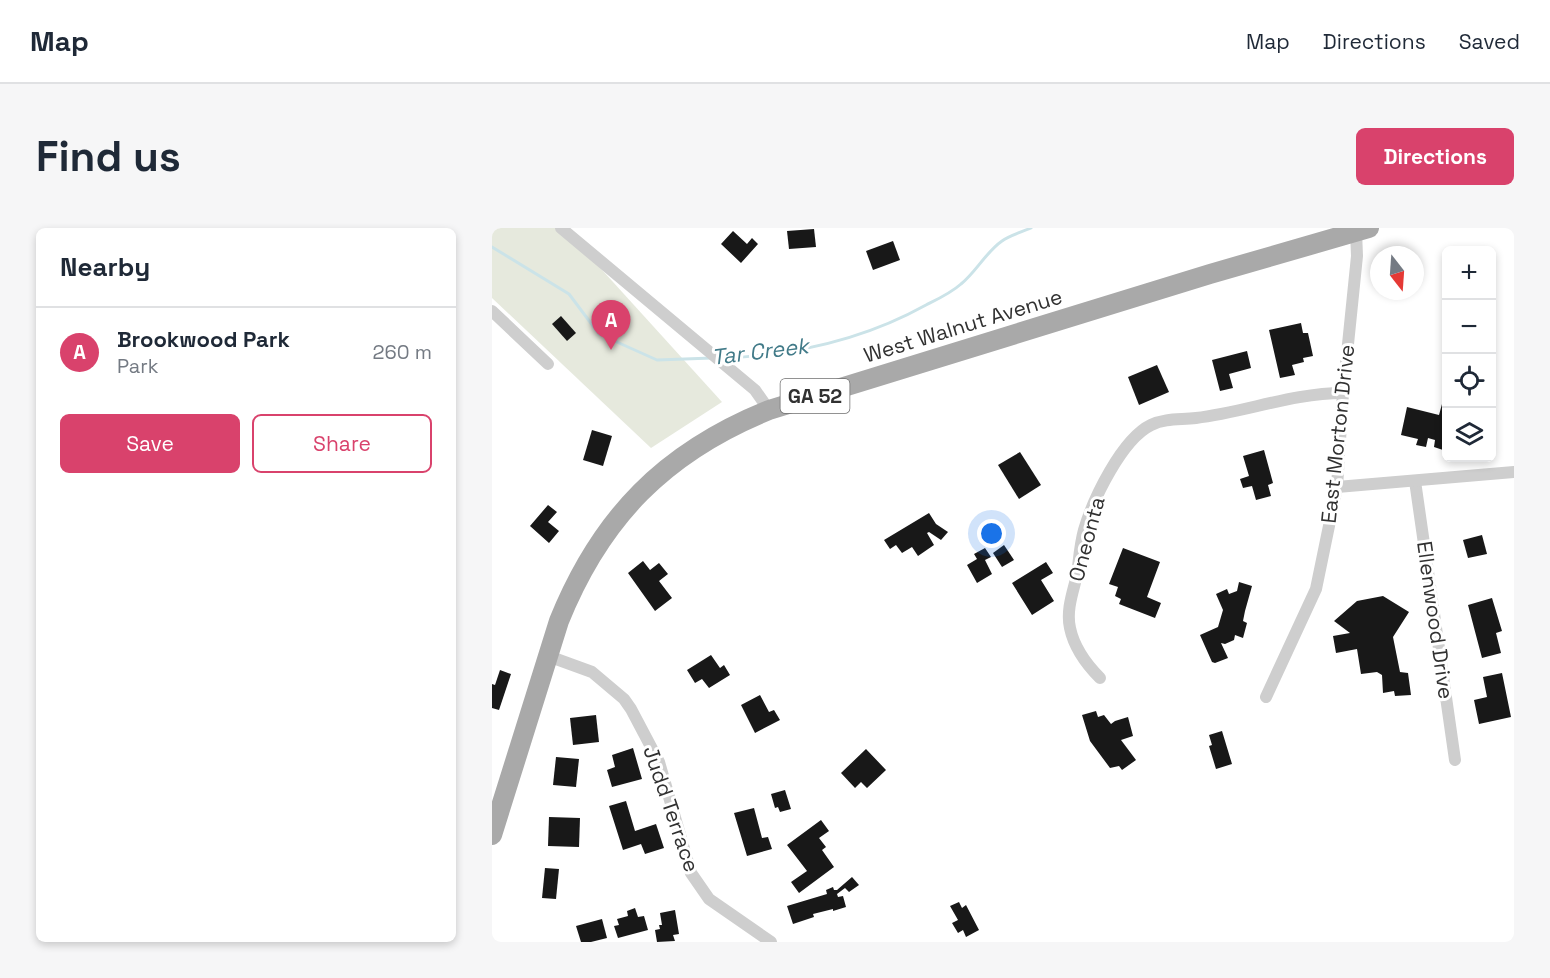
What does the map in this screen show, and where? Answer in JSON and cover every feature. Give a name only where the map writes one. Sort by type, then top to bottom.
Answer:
[{"type":"main road","name":"West Walnut Avenue","points":[[492,835],[495,812],[572,589],[597,546],[629,504],[654,480],[695,448],[720,432],[769,410],[1363,230]]},
{"type":"street","points":[[561,228],[755,390],[769,410]]},
{"type":"street","name":"East Morton Drive","points":[[1266,697],[1316,590],[1337,487],[1343,393],[1357,256],[1363,230]]},
{"type":"street","points":[[492,311],[548,364]]},
{"type":"street","name":"Oneonta","points":[[1100,678],[1089,666],[1076,644],[1070,628],[1069,605],[1084,531],[1098,490],[1136,436],[1151,425],[1170,419],[1195,419],[1319,393],[1343,393]]},
{"type":"street","points":[[1337,487],[1514,472]]},
{"type":"street","name":"Ellenwood Drive","points":[[1415,481],[1455,760]]},
{"type":"street","name":"Judd Terrace","points":[[548,656],[592,672],[614,689],[627,704],[659,762],[691,873],[709,899],[771,942]]},
{"type":"shaded area","points":[[492,228],[564,228],[722,402],[651,448],[492,298]]},
{"type":"building","points":[[814,229],[816,247],[789,249],[787,231]]},
{"type":"building","points":[[733,231],[747,244],[752,238],[758,244],[741,263],[721,244]]},
{"type":"building","points":[[893,241],[900,260],[873,270],[866,251]]},
{"type":"building","points":[[561,316],[576,333],[567,341],[552,324]]},
{"type":"building","points":[[1301,323],[1303,333],[1308,333],[1313,356],[1303,358],[1304,362],[1292,365],[1295,375],[1280,378],[1269,330]]},
{"type":"building","points":[[1247,351],[1251,368],[1229,374],[1233,388],[1220,391],[1212,360]]},
{"type":"building","points":[[1157,365],[1169,392],[1139,405],[1128,377]]},
{"type":"building","points":[[1442,404],[1442,450],[1434,447],[1435,440],[1428,438],[1426,447],[1416,445],[1418,439],[1401,435],[1407,407],[1439,415]]},
{"type":"building","points":[[592,430],[612,436],[603,466],[583,460]]},
{"type":"building","points":[[1264,450],[1273,483],[1268,485],[1271,496],[1256,500],[1252,486],[1243,488],[1240,479],[1249,476],[1243,456]]},
{"type":"building","points":[[1020,452],[1041,485],[1019,499],[998,465]]},
{"type":"building","points":[[548,505],[557,512],[548,522],[559,531],[549,543],[530,526]]},
{"type":"building","points":[[929,513],[936,524],[948,532],[941,540],[927,533],[934,545],[918,556],[912,547],[902,553],[896,545],[890,549],[884,540]]},
{"type":"building","points":[[1482,535],[1487,554],[1468,558],[1463,540]]},
{"type":"building","points":[[1004,545],[1014,560],[1002,567],[993,553]]},
{"type":"building","points":[[985,548],[991,557],[985,560],[992,574],[977,583],[967,565],[977,559],[974,554]]},
{"type":"building","points":[[1123,548],[1160,562],[1147,597],[1161,603],[1155,618],[1119,604],[1121,599],[1115,596],[1118,587],[1109,584]]},
{"type":"building","points":[[643,561],[650,570],[659,563],[668,574],[659,581],[672,598],[655,611],[628,573]]},
{"type":"building","points":[[1046,562],[1053,573],[1041,580],[1054,601],[1032,615],[1012,583]]},
{"type":"building","points":[[1239,582],[1252,586],[1243,621],[1247,623],[1243,638],[1235,635],[1234,640],[1225,644],[1221,643],[1228,658],[1215,663],[1212,662],[1200,635],[1218,627],[1223,610],[1216,594],[1227,589],[1229,594],[1237,591]]},
{"type":"building","points":[[1383,596],[1409,612],[1393,637],[1400,672],[1408,673],[1411,695],[1395,696],[1394,691],[1383,693],[1382,675],[1377,672],[1361,674],[1357,649],[1336,653],[1333,636],[1350,633],[1334,621],[1357,601]]},
{"type":"building","points":[[1492,598],[1502,631],[1496,633],[1501,653],[1482,658],[1468,605]]},
{"type":"building","points":[[711,655],[720,668],[724,665],[730,675],[709,688],[702,679],[695,683],[687,670]]},
{"type":"building","points":[[500,670],[511,674],[499,710],[492,708],[492,684],[495,685]]},
{"type":"building","points":[[1502,673],[1511,717],[1479,724],[1474,700],[1487,697],[1483,677]]},
{"type":"building","points":[[760,695],[769,712],[774,710],[780,720],[755,733],[741,705]]},
{"type":"building","points":[[1096,711],[1098,717],[1104,715],[1111,724],[1128,717],[1133,736],[1121,740],[1136,760],[1122,770],[1119,766],[1110,768],[1090,741],[1082,715]]},
{"type":"building","points":[[596,715],[599,742],[573,745],[570,718]]},
{"type":"building","points":[[1222,731],[1232,764],[1216,769],[1209,746],[1212,745],[1209,735]]},
{"type":"building","points":[[633,748],[642,779],[612,787],[607,770],[615,767],[612,755]]},
{"type":"building","points":[[866,749],[886,770],[867,788],[861,782],[855,788],[841,773]]},
{"type":"building","points":[[556,757],[579,759],[576,787],[553,785]]},
{"type":"building","points":[[785,790],[791,809],[780,812],[778,807],[775,808],[771,794]]},
{"type":"building","points":[[626,801],[635,831],[656,824],[664,848],[645,854],[641,844],[623,850],[609,806]]},
{"type":"building","points":[[754,808],[762,838],[768,837],[772,849],[747,856],[734,813]]},
{"type":"building","points":[[549,817],[580,818],[579,847],[548,846]]},
{"type":"building","points":[[821,820],[829,831],[819,838],[826,847],[822,850],[834,867],[799,893],[791,882],[807,871],[787,845]]},
{"type":"building","points":[[545,868],[559,869],[556,899],[542,898]]},
{"type":"building","points":[[852,877],[859,885],[849,892],[845,888],[837,894],[838,897],[843,896],[846,907],[813,914],[814,917],[793,924],[787,906],[827,894],[826,890],[833,887],[837,890]]},
{"type":"building","points":[[959,902],[962,908],[966,905],[979,930],[966,937],[963,930],[958,933],[952,923],[958,920],[950,906]]},
{"type":"building","points":[[635,908],[638,917],[644,916],[648,930],[618,938],[614,926],[619,925],[617,919],[628,916],[627,911]]},
{"type":"building","points":[[675,910],[679,934],[673,935],[675,941],[657,942],[655,930],[660,929],[659,925],[662,925],[660,913]]},
{"type":"building","points":[[602,919],[607,938],[581,942],[576,926]]},
{"type":"waterway","name":"Tar Creek","points":[[724,358],[803,349],[828,344],[878,328],[953,290],[1002,241],[1031,228]]},
{"type":"waterway","name":"Tar Creek","points":[[492,247],[569,294],[599,334],[657,360],[712,358]]},
{"type":"place","name":"Brookwood Park","points":[[611,350]]}]
